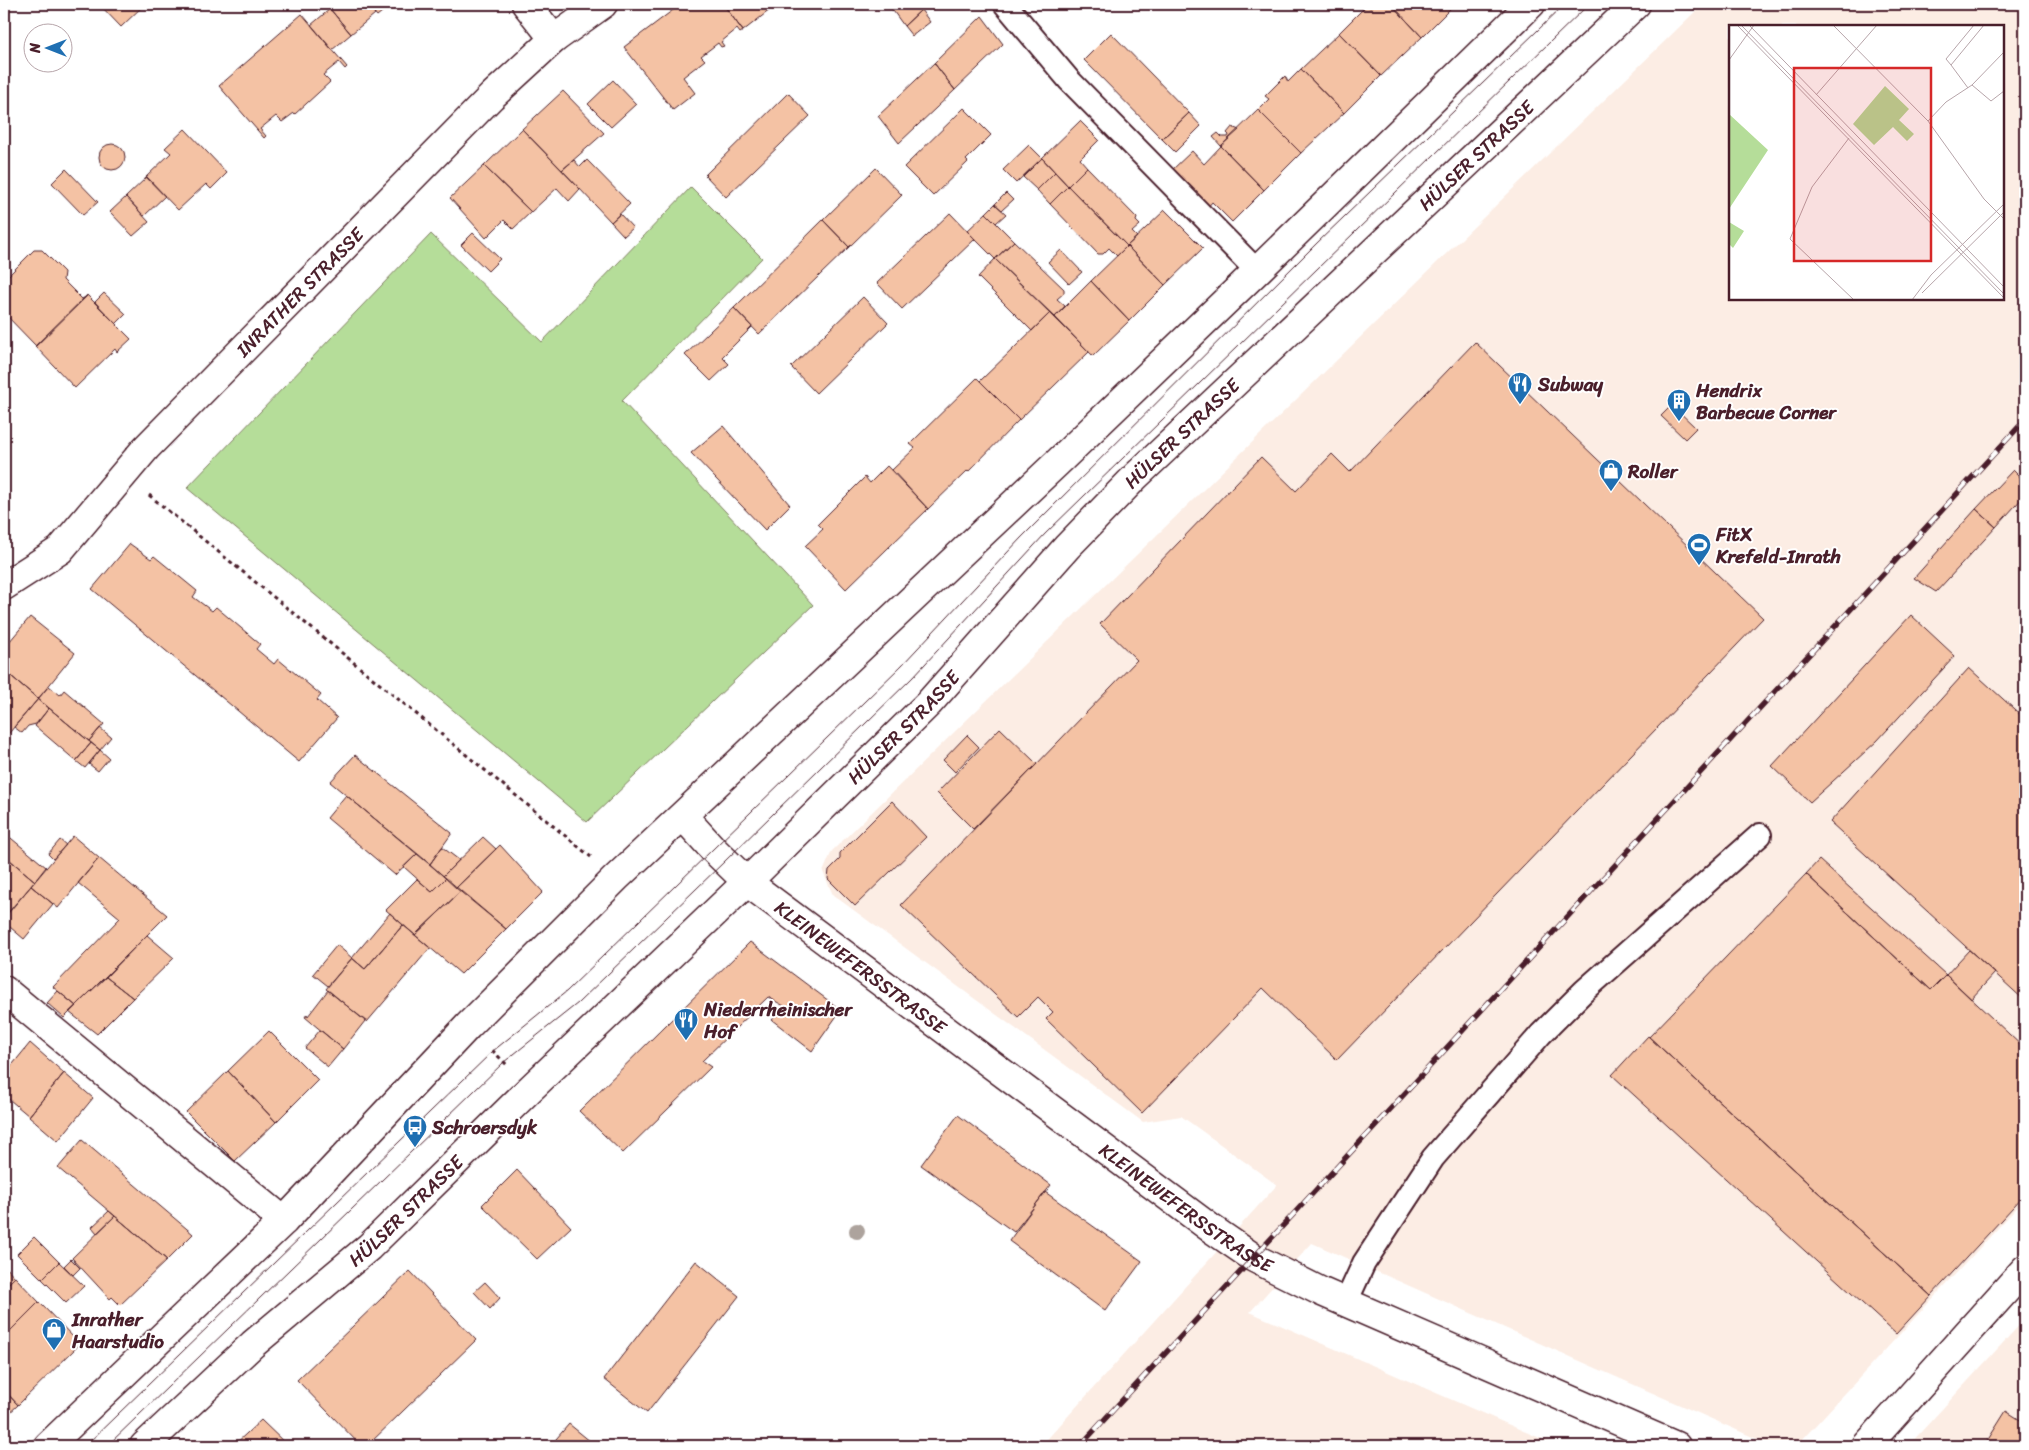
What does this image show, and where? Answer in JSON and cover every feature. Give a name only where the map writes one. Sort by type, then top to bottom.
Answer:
[{"type":"street","points":[[526,4],[554,39]]},
{"type":"street","name":"INRATHER STRASSE","points":[[4,586],[60,550],[146,448],[485,103],[554,39],[603,4]]},
{"type":"street","points":[[48,1446],[284,1221],[468,1026],[616,878],[1258,271],[1530,4]]},
{"type":"street","name":"HÜLSER STRASSE","points":[[144,1446],[253,1344],[369,1247],[747,882],[929,703],[1067,547],[1136,476],[1636,4]]},
{"type":"street","points":[[683,816],[713,850],[747,882]]},
{"type":"street","name":"KLEINEWEFERSSTRASSE","points":[[747,882],[1221,1236],[1254,1258],[1346,1302],[1676,1446]]},
{"type":"street","points":[[4,990],[284,1221]]},
{"type":"street","points":[[1866,1446],[2025,1269]]},
{"type":"lane","points":[[1005,4],[1069,80],[1258,271]]},
{"type":"lane","points":[[1346,1302],[1364,1263],[1433,1158],[1541,1034],[1584,991],[1760,835]]},
{"type":"path","points":[[124,475],[616,878]]},
{"type":"path","points":[[468,1026],[530,1090]]},
{"type":"shaded area","points":[[1703,4],[2025,4],[2025,1199],[1799,1443],[1773,1446],[1312,1243],[1250,1312],[1558,1446],[1041,1446],[1277,1185],[1181,1116],[1143,1122],[833,895],[823,872],[832,851]]},
{"type":"shaded area","points":[[2025,1319],[2025,1446],[1908,1446]]},
{"type":"green space","points":[[691,187],[762,258],[622,401],[813,605],[587,822],[187,488],[431,234],[542,342]]},
{"type":"building","points":[[99,4],[145,4],[121,27]]},
{"type":"building","points":[[337,4],[367,4],[375,14],[351,34],[330,9]]},
{"type":"building","points":[[367,4],[392,4],[377,16]]},
{"type":"building","points":[[681,4],[723,4],[743,31],[740,33],[737,29],[721,42],[724,46],[721,47],[718,43],[701,56],[705,60],[683,77],[695,93],[673,110],[624,47]]},
{"type":"building","points":[[723,4],[773,4],[775,6],[743,31]]},
{"type":"building","points":[[897,4],[917,4],[921,10],[904,26],[891,8]]},
{"type":"building","points":[[1375,4],[1391,4],[1422,37],[1381,76],[1339,33],[1367,5],[1370,8]]},
{"type":"building","points":[[1391,4],[1455,4],[1422,37]]},
{"type":"building","points":[[330,9],[351,34],[332,50],[311,25]]},
{"type":"building","points":[[921,10],[930,22],[912,36],[904,26]]},
{"type":"building","points":[[302,14],[347,67],[345,69],[339,62],[323,75],[330,82],[295,114],[282,122],[276,116],[260,129],[266,136],[264,138],[219,86]]},
{"type":"building","points":[[982,16],[1003,44],[955,90],[934,63]]},
{"type":"building","points":[[1111,33],[1189,113],[1162,139],[1084,60]]},
{"type":"building","points":[[1339,33],[1381,76],[1344,113],[1301,69]]},
{"type":"building","points":[[934,63],[955,90],[899,143],[878,116]]},
{"type":"building","points":[[1301,69],[1344,113],[1301,153],[1258,110],[1269,99],[1265,96],[1285,76],[1288,82]]},
{"type":"building","points":[[613,80],[636,104],[611,127],[588,104]]},
{"type":"building","points":[[563,91],[604,133],[562,170],[522,129]]},
{"type":"building","points":[[788,93],[810,116],[726,197],[705,175]]},
{"type":"building","points":[[964,108],[991,135],[966,160],[968,162],[933,196],[904,167]]},
{"type":"building","points":[[1258,110],[1301,153],[1264,190],[1221,146]]},
{"type":"building","points":[[1189,113],[1201,126],[1175,152],[1162,139]]},
{"type":"building","points":[[1080,121],[1099,140],[1080,159],[1087,167],[1068,186],[1042,158]]},
{"type":"building","points":[[1232,127],[1239,130],[1221,146],[1213,137],[1218,133],[1222,137],[1228,137],[1227,133]]},
{"type":"building","points":[[185,129],[227,173],[211,189],[206,184],[178,210],[146,177],[171,153],[165,148]]},
{"type":"building","points":[[522,129],[580,189],[569,201],[557,188],[531,212],[484,166]]},
{"type":"building","points":[[112,144],[121,148],[125,157],[121,166],[112,170],[103,166],[99,157],[103,148]]},
{"type":"building","points":[[1029,145],[1042,158],[1016,183],[1003,170]]},
{"type":"building","points":[[1221,146],[1264,190],[1232,222],[1212,202],[1207,208],[1172,170],[1192,151],[1204,164]]},
{"type":"building","points":[[1042,158],[1055,172],[1037,190],[1023,177]]},
{"type":"building","points":[[574,160],[580,167],[587,160],[630,204],[611,222],[562,170]]},
{"type":"building","points":[[484,166],[531,212],[513,229],[504,220],[486,238],[450,198]]},
{"type":"building","points":[[1087,167],[1137,218],[1136,221],[1140,225],[1132,232],[1137,237],[1127,246],[1068,186]]},
{"type":"building","points":[[876,168],[902,195],[849,247],[823,220]]},
{"type":"building","points":[[66,169],[98,202],[83,215],[52,183]]},
{"type":"building","points":[[1055,172],[1068,186],[1050,204],[1037,190]]},
{"type":"building","points":[[147,177],[165,196],[144,216],[126,197]]},
{"type":"building","points":[[1068,186],[1127,246],[1117,256],[1109,248],[1103,254],[1098,254],[1050,204]]},
{"type":"building","points":[[1006,193],[1013,200],[1002,210],[995,204]]},
{"type":"building","points":[[126,197],[149,222],[133,236],[110,212]]},
{"type":"building","points":[[995,204],[1006,214],[996,223],[986,213]]},
{"type":"building","points":[[1165,210],[1203,248],[1165,285],[1127,246]]},
{"type":"building","points":[[950,213],[975,239],[902,309],[877,283]]},
{"type":"building","points":[[986,213],[1014,241],[995,259],[967,231]]},
{"type":"building","points":[[620,214],[633,228],[624,236],[611,222]]},
{"type":"building","points":[[823,220],[849,247],[759,334],[734,308]]},
{"type":"building","points":[[473,233],[500,259],[488,271],[461,245]]},
{"type":"building","points":[[1014,241],[1064,289],[1064,293],[1057,299],[1065,306],[1055,317],[995,259]]},
{"type":"building","points":[[1127,246],[1165,285],[1129,321],[1091,281]]},
{"type":"building","points":[[34,250],[42,250],[64,272],[63,280],[82,299],[87,296],[36,346],[4,313],[4,280]]},
{"type":"building","points":[[1061,250],[1082,272],[1069,284],[1048,262]]},
{"type":"building","points":[[995,259],[1050,313],[1032,331],[978,277]]},
{"type":"building","points":[[1091,281],[1129,321],[1093,356],[1055,317]]},
{"type":"building","points":[[104,293],[126,314],[116,324],[95,302]]},
{"type":"building","points":[[87,295],[131,339],[117,352],[115,349],[75,388],[35,346]]},
{"type":"building","points":[[863,297],[888,323],[816,393],[791,367]]},
{"type":"building","points":[[734,308],[752,327],[722,357],[729,364],[711,381],[685,355]]},
{"type":"building","points":[[1050,313],[1089,352],[1019,420],[980,381]]},
{"type":"building","points":[[1475,342],[1763,618],[1337,1060],[1263,988],[1142,1113],[1046,1019],[1053,1012],[1038,997],[1018,1017],[901,905],[1137,660],[1100,624],[1261,457],[1296,491],[1332,454],[1350,472]]},
{"type":"building","points":[[977,378],[1019,420],[968,472],[928,509],[892,470],[915,448],[910,444]]},
{"type":"building","name":"Hendrix Barbecue Corner","points":[[1672,405],[1696,428],[1685,439],[1661,416]]},
{"type":"building","points":[[723,426],[790,505],[765,530],[691,453]]},
{"type":"building","points":[[887,466],[928,509],[846,589],[805,546],[823,529],[818,524],[865,477],[870,483]]},
{"type":"building","points":[[2013,470],[2025,482],[2025,495],[1996,527],[1976,509]]},
{"type":"building","points":[[1976,509],[1996,527],[1936,592],[1914,578]]},
{"type":"building","points":[[130,544],[151,559],[154,556],[197,591],[193,597],[212,611],[216,607],[260,644],[256,649],[274,664],[278,659],[321,695],[317,700],[337,718],[299,762],[92,589]]},
{"type":"building","points":[[1911,615],[1955,656],[1877,741],[1810,802],[1772,766]]},
{"type":"building","points":[[30,617],[75,653],[38,699],[4,670],[4,648]]},
{"type":"building","points":[[1969,668],[2025,719],[2025,1001],[1830,822]]},
{"type":"building","points":[[4,670],[38,699],[4,739]]},
{"type":"building","points":[[49,686],[60,695],[64,690],[104,724],[89,741],[38,699]]},
{"type":"building","points":[[38,699],[49,708],[36,724],[28,726],[22,733],[14,727]]},
{"type":"building","points":[[49,708],[91,743],[76,761],[35,726]]},
{"type":"building","points":[[100,728],[111,737],[100,750],[89,741]]},
{"type":"building","points":[[1000,728],[1037,764],[973,829],[937,793]]},
{"type":"building","points":[[967,735],[979,747],[955,772],[943,760]]},
{"type":"building","points":[[91,743],[100,750],[85,768],[76,761]]},
{"type":"building","points":[[100,750],[109,758],[98,771],[89,764]]},
{"type":"building","points":[[355,755],[452,833],[430,864],[330,782]]},
{"type":"building","points":[[346,795],[417,854],[395,875],[327,818]]},
{"type":"building","points":[[892,801],[926,837],[855,906],[828,879],[829,870],[840,859],[840,853]]},
{"type":"building","points":[[6,834],[46,867],[35,881],[4,855],[4,836]]},
{"type":"building","points":[[73,836],[99,858],[58,908],[31,886]]},
{"type":"building","points":[[483,837],[496,849],[456,888],[443,876]]},
{"type":"building","points":[[60,840],[66,845],[53,859],[48,854]]},
{"type":"building","points":[[500,845],[543,892],[506,929],[456,888]]},
{"type":"building","points":[[442,847],[459,860],[443,876],[430,864]]},
{"type":"building","points":[[417,854],[446,878],[432,892],[404,867]]},
{"type":"building","points":[[4,855],[35,881],[5,917],[4,916]]},
{"type":"building","points":[[99,858],[167,915],[76,1006],[53,987],[120,918],[78,883]]},
{"type":"building","points":[[1819,860],[1946,975],[1931,990],[1806,874]]},
{"type":"building","points":[[1806,874],[1931,990],[1946,975],[2025,1049],[2025,1194],[1931,1296],[1649,1037]]},
{"type":"building","points":[[446,878],[461,891],[415,935],[386,910],[417,879],[432,892]]},
{"type":"building","points":[[31,886],[53,904],[24,939],[4,922],[4,917]]},
{"type":"building","points":[[461,891],[506,929],[461,974],[415,935]]},
{"type":"building","points":[[390,913],[403,925],[365,969],[352,958]]},
{"type":"building","points":[[403,925],[430,948],[367,1022],[326,989],[352,958],[365,969]]},
{"type":"building","points":[[147,935],[174,958],[133,998],[106,977]]},
{"type":"building","name":"Niederrheinischer Hof","points":[[750,942],[841,1010],[812,1051],[772,1020],[784,1006],[768,997],[702,1061],[711,1067],[623,1153],[579,1111]]},
{"type":"building","points":[[337,945],[352,958],[328,986],[313,974]]},
{"type":"building","points":[[1969,950],[1995,973],[1971,999],[1946,975]]},
{"type":"building","points":[[106,977],[133,998],[97,1034],[69,1012]]},
{"type":"building","points":[[328,990],[365,1021],[343,1049],[305,1017],[307,1014],[308,1016]]},
{"type":"building","points":[[58,991],[76,1006],[64,1018],[47,1003]]},
{"type":"building","points":[[320,1030],[343,1049],[328,1067],[305,1048]]},
{"type":"building","points":[[269,1031],[318,1080],[276,1122],[228,1071]]},
{"type":"building","points":[[1648,1036],[1931,1296],[1896,1334],[1612,1075]]},
{"type":"building","points":[[30,1043],[64,1073],[29,1116],[4,1095],[4,1075]]},
{"type":"building","points":[[228,1071],[276,1122],[235,1161],[186,1112]]},
{"type":"building","points":[[64,1073],[93,1098],[58,1141],[29,1116]]},
{"type":"building","points":[[958,1115],[1051,1185],[1014,1232],[921,1165]]},
{"type":"building","points":[[82,1140],[193,1234],[167,1260],[58,1168]]},
{"type":"building","points":[[517,1170],[571,1227],[537,1259],[482,1205]]},
{"type":"building","points":[[1045,1192],[1142,1261],[1105,1311],[1009,1241]]},
{"type":"building","points":[[109,1211],[115,1216],[97,1233],[92,1227]]},
{"type":"building","points":[[115,1216],[167,1260],[120,1305],[112,1297],[110,1299],[72,1258]]},
{"type":"building","points":[[34,1237],[59,1262],[42,1279],[17,1254]]},
{"type":"building","points":[[71,1259],[80,1268],[73,1275],[64,1266]]},
{"type":"building","points":[[696,1261],[739,1296],[647,1413],[604,1379]]},
{"type":"building","points":[[59,1262],[84,1286],[66,1303],[42,1279]]},
{"type":"building","points":[[4,1265],[15,1277],[4,1288]]},
{"type":"building","points":[[410,1271],[476,1340],[367,1446],[361,1446],[297,1380]]},
{"type":"building","points":[[15,1277],[39,1302],[4,1337],[4,1288]]},
{"type":"building","points":[[485,1282],[500,1298],[490,1309],[474,1292]]},
{"type":"building","points":[[39,1302],[80,1344],[18,1405],[4,1390],[4,1337]]},
{"type":"building","points":[[4,1390],[18,1405],[4,1418]]},
{"type":"building","points":[[2006,1411],[2025,1423],[2025,1446],[1984,1446]]},
{"type":"building","points":[[261,1420],[289,1446],[233,1446]]},
{"type":"building","points":[[569,1424],[596,1446],[550,1446]]},
{"type":"tram line","points":[[85,1446],[493,1051],[567,991],[902,665],[1021,538],[1317,243],[1565,4]]},
{"type":"tram line","points":[[107,1446],[504,1062],[578,1003],[725,861],[913,677],[1045,534],[1589,4]]},
{"type":"railway","points":[[1080,1446],[2025,420]]},
{"type":"place","name":"Subway","points":[[1520,405]]},
{"type":"place","name":"Hendrix Barbecue Corner","points":[[1679,422]]},
{"type":"place","name":"Roller","points":[[1611,492]]},
{"type":"place","name":"FitX Krefeld-Inrath","points":[[1699,566]]},
{"type":"place","name":"Niederrheinischer Hof","points":[[686,1041]]},
{"type":"place","name":"Schroersdyk","points":[[415,1148]]},
{"type":"place","name":"Inrather Haarstudio","points":[[54,1351]]}]
